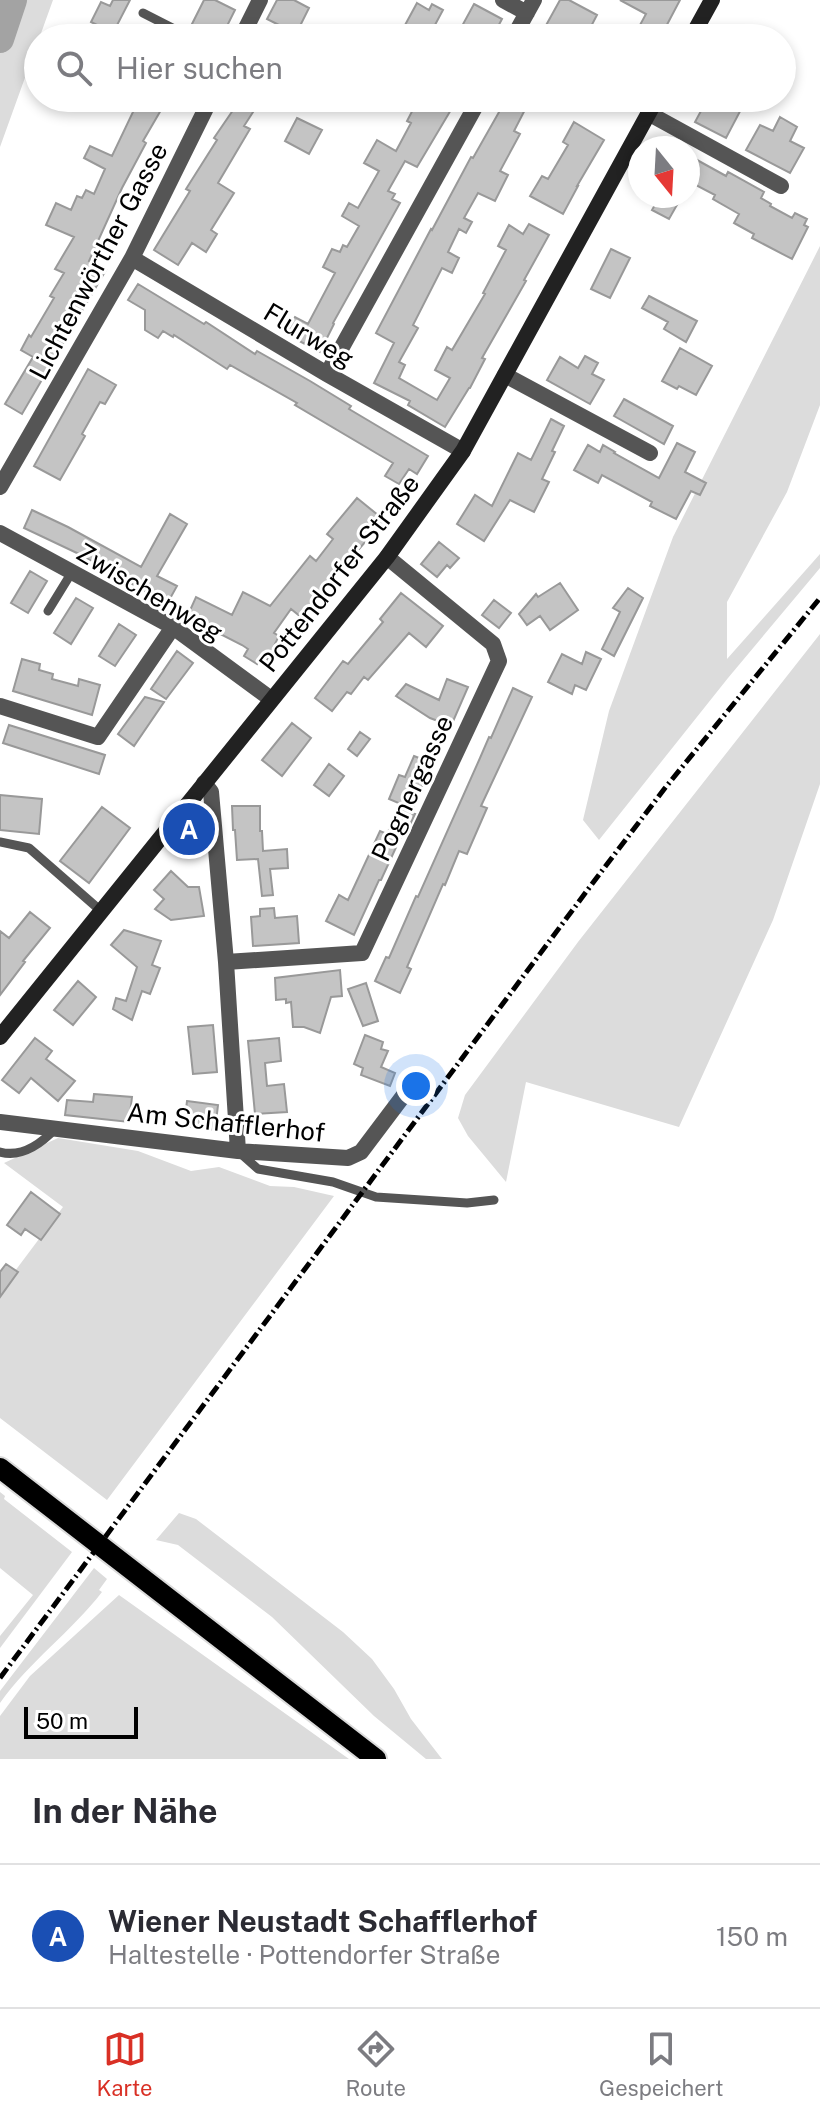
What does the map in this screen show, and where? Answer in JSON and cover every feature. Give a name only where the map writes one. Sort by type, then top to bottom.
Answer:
[{"type":"main road","points":[[699,24],[712,0]]},
{"type":"main road","name":"Pottendorfer Straße","points":[[0,1037],[387,557],[463,451],[648,112]]},
{"type":"main road","points":[[0,1468],[376,1759]]},
{"type":"street","points":[[248,24],[260,0]]},
{"type":"street","points":[[503,0],[531,6],[521,24]]},
{"type":"street","name":"Lichtenwörther Gasse","points":[[0,487],[132,258],[204,112]]},
{"type":"street","points":[[327,374],[472,112]]},
{"type":"street","points":[[663,112],[781,186]]},
{"type":"street","name":"Flurweg","points":[[132,258],[463,451]]},
{"type":"street","points":[[505,375],[650,453]]},
{"type":"street","name":"Zwischenweg","points":[[0,533],[173,627],[271,699]]},
{"type":"street","name":"Pognergasse","points":[[226,962],[362,953],[499,661],[493,644],[387,557]]},
{"type":"street","points":[[0,706],[98,737],[173,627]]},
{"type":"street","points":[[204,783],[211,792],[238,1151]]},
{"type":"street","name":"Am Schafflerhof","points":[[0,1122],[238,1151],[348,1158],[361,1152],[413,1083]]},
{"type":"lane","points":[[143,13],[165,24]]},
{"type":"lane","points":[[48,611],[72,572]]},
{"type":"lane","points":[[0,842],[29,848],[101,911]]},
{"type":"lane","points":[[0,1152],[18,1154],[43,1141],[56,1128]]},
{"type":"lane","points":[[238,1151],[258,1169],[333,1182],[376,1197],[467,1203],[494,1200]]},
{"type":"shaded area","points":[[0,0],[53,0],[44,24],[24,24],[24,80],[0,147]]},
{"type":"shaded area","points":[[820,246],[820,405],[787,492],[727,602],[727,659],[820,554],[820,568],[599,840],[583,820],[609,711],[673,537]]},
{"type":"shaded area","points":[[820,634],[820,784],[773,920],[679,1127],[526,1082],[506,1182],[468,1136],[458,1118],[465,1095],[578,942]]},
{"type":"shaded area","points":[[58,1138],[138,1151],[191,1171],[219,1167],[270,1186],[294,1187],[334,1196],[107,1500],[0,1418],[0,1291],[63,1207],[4,1163]]},
{"type":"shaded area","points":[[0,1492],[4,1499],[72,1552],[0,1648],[0,1636],[33,1595],[0,1568]]},
{"type":"shaded area","points":[[179,1513],[196,1519],[343,1632],[372,1659],[411,1719],[442,1759],[426,1759],[374,1716],[272,1617],[178,1545],[156,1540]]},
{"type":"shaded area","points":[[94,1568],[107,1579],[99,1590],[102,1592],[0,1703],[0,1691]]},
{"type":"shaded area","points":[[119,1595],[349,1759],[0,1759],[0,1716],[30,1676]]},
{"type":"building","points":[[113,0],[130,0],[118,24],[91,22],[101,2],[110,6]]},
{"type":"building","points":[[204,0],[215,0],[235,10],[228,24],[192,24]]},
{"type":"building","points":[[277,0],[294,0],[309,8],[301,24],[277,24],[267,19]]},
{"type":"building","points":[[560,0],[569,0],[597,15],[592,24],[547,24]]},
{"type":"building","points":[[620,0],[680,0],[667,24],[641,24],[646,14]]},
{"type":"building","points":[[417,3],[429,10],[432,4],[443,10],[436,24],[406,24]]},
{"type":"building","points":[[474,4],[502,19],[499,24],[463,24]]},
{"type":"building","points":[[133,112],[160,112],[143,141],[146,143],[89,261],[106,270],[22,414],[5,404],[33,357],[21,350],[54,298],[50,296],[64,273],[55,269],[74,237],[46,225],[56,203],[71,210],[77,196],[82,198],[86,190],[94,194],[105,169],[84,158],[90,146],[112,156]]},
{"type":"building","points":[[232,112],[253,112],[244,126],[250,129],[218,183],[234,193],[211,230],[217,234],[206,252],[192,243],[178,265],[154,250],[190,191],[186,189],[217,140],[214,138]]},
{"type":"building","points":[[412,112],[450,112],[417,167],[405,161],[388,191],[395,194],[392,199],[400,203],[320,352],[286,334],[295,317],[308,324],[335,273],[323,267],[332,249],[340,252],[343,245],[347,247],[359,226],[342,216],[349,203],[358,208],[379,171],[364,163],[377,140],[396,151],[411,123],[407,121]]},
{"type":"building","points":[[499,112],[524,112],[514,131],[520,134],[500,171],[508,175],[495,201],[478,193],[464,218],[472,222],[466,233],[459,229],[448,252],[459,258],[452,273],[442,268],[413,325],[418,328],[399,362],[405,365],[399,378],[437,400],[450,378],[435,370],[447,347],[452,350],[485,294],[506,250],[498,246],[509,225],[523,234],[529,224],[549,235],[482,358],[485,359],[470,388],[445,427],[408,405],[410,401],[374,383],[394,343],[376,333]]},
{"type":"building","points":[[700,112],[740,112],[726,138],[695,122]]},
{"type":"building","points":[[780,117],[797,127],[790,141],[804,148],[790,173],[746,150],[760,125],[773,131]]},
{"type":"building","points":[[297,118],[322,130],[309,154],[285,141]]},
{"type":"building","points":[[574,122],[604,140],[563,214],[530,196],[542,176],[548,179],[568,145],[563,142]]},
{"type":"building","points":[[700,162],[726,176],[728,172],[764,192],[761,198],[792,218],[795,213],[807,219],[804,225],[808,227],[792,259],[752,238],[754,234],[734,223],[739,214],[713,199],[715,195],[700,187]]},
{"type":"building","points":[[653,208],[675,208],[669,219]]},
{"type":"building","points":[[611,249],[630,258],[610,298],[591,289]]},
{"type":"building","points":[[138,284],[255,354],[257,351],[310,381],[351,406],[349,409],[428,456],[417,474],[409,469],[399,484],[385,476],[393,463],[295,405],[297,403],[230,365],[227,369],[174,335],[163,331],[158,338],[145,330],[145,310],[128,300]]},
{"type":"building","points":[[649,296],[697,321],[686,342],[664,329],[668,322],[642,308]]},
{"type":"building","points":[[680,348],[712,366],[696,395],[662,381]]},
{"type":"building","points":[[585,356],[598,363],[592,374],[604,380],[590,404],[547,380],[560,357],[578,368]]},
{"type":"building","points":[[88,369],[116,385],[105,404],[100,402],[60,480],[34,466]]},
{"type":"building","points":[[624,399],[673,426],[664,444],[614,416]]},
{"type":"building","points":[[551,419],[564,426],[542,479],[549,482],[534,512],[510,500],[484,541],[457,524],[475,495],[492,506],[518,453],[531,460]]},
{"type":"building","points":[[677,443],[695,452],[685,472],[706,483],[700,495],[691,491],[676,519],[602,475],[598,483],[574,470],[588,445],[600,452],[603,445],[659,478]]},
{"type":"building","points":[[357,498],[384,520],[301,617],[291,609],[274,633],[279,636],[267,660],[261,656],[257,664],[244,656],[248,649],[187,617],[196,597],[232,615],[243,592],[270,606],[310,556],[316,561],[333,539],[327,534]]},
{"type":"building","points":[[32,510],[141,567],[170,514],[187,524],[157,576],[177,586],[167,604],[79,554],[24,528]]},
{"type":"building","points":[[439,542],[459,558],[450,568],[447,565],[437,577],[421,564]]},
{"type":"building","points":[[30,571],[47,581],[28,613],[11,603]]},
{"type":"building","points":[[560,583],[578,610],[550,630],[540,616],[527,625],[519,614],[536,594],[538,597]]},
{"type":"building","points":[[628,588],[643,598],[614,656],[602,649],[620,612],[613,608]]},
{"type":"building","points":[[401,593],[443,626],[426,647],[409,633],[368,680],[364,677],[332,711],[315,698],[343,661],[348,664],[383,622],[380,619]]},
{"type":"building","points":[[76,598],[93,608],[71,644],[54,633]]},
{"type":"building","points":[[494,600],[511,613],[499,628],[482,615]]},
{"type":"building","points":[[119,624],[136,635],[115,666],[99,656]]},
{"type":"building","points":[[177,651],[193,663],[166,699],[151,689]]},
{"type":"building","points":[[586,652],[601,659],[586,690],[575,685],[572,694],[548,682],[562,654],[582,664]]},
{"type":"building","points":[[22,659],[40,664],[39,670],[53,674],[52,679],[78,686],[79,679],[100,685],[92,715],[13,691]]},
{"type":"building","points":[[447,679],[468,687],[451,726],[430,718],[396,696],[406,684],[439,700]]},
{"type":"building","points":[[513,688],[532,697],[481,806],[487,808],[467,854],[459,851],[443,884],[407,967],[411,969],[400,993],[375,981],[418,897]]},
{"type":"building","points":[[145,697],[164,702],[134,746],[118,734]]},
{"type":"building","points":[[292,723],[311,738],[282,776],[262,760]]},
{"type":"building","points":[[9,725],[105,755],[99,774],[3,743]]},
{"type":"building","points":[[360,732],[370,739],[357,756],[348,749]]},
{"type":"building","points":[[414,756],[432,763],[411,813],[415,814],[407,831],[404,830],[354,935],[326,921],[339,895],[348,900],[380,831],[387,834],[401,804],[389,799],[399,775],[405,777]]},
{"type":"building","points":[[329,764],[344,776],[329,796],[314,785]]},
{"type":"building","points":[[0,795],[42,799],[39,834],[0,830]]},
{"type":"building","points":[[232,806],[260,806],[263,851],[287,849],[288,868],[270,869],[273,895],[262,896],[258,859],[237,860]]},
{"type":"building","points":[[102,807],[130,828],[89,883],[60,861]]},
{"type":"building","points":[[171,871],[188,887],[199,887],[204,916],[171,920],[155,909],[164,899],[154,890]]},
{"type":"building","points":[[274,908],[275,918],[297,916],[299,943],[253,946],[251,917],[260,916],[260,909]]},
{"type":"building","points":[[30,912],[50,928],[0,995],[0,931],[9,938]]},
{"type":"building","points":[[124,930],[161,941],[152,965],[160,968],[150,994],[142,991],[132,1020],[113,1009],[116,998],[126,1001],[137,967],[111,945]]},
{"type":"building","points":[[340,970],[342,996],[331,997],[320,1033],[293,1027],[291,1002],[276,1000],[275,978]]},
{"type":"building","points":[[78,981],[96,997],[73,1025],[54,1010]]},
{"type":"building","points":[[366,983],[378,1021],[363,1026],[348,989]]},
{"type":"building","points":[[213,1025],[217,1072],[193,1074],[188,1027]]},
{"type":"building","points":[[365,1035],[383,1042],[381,1049],[388,1051],[381,1067],[395,1073],[390,1086],[361,1075],[363,1068],[354,1064]]},
{"type":"building","points":[[35,1038],[52,1051],[46,1059],[75,1081],[58,1101],[31,1078],[19,1093],[2,1080]]},
{"type":"building","points":[[279,1038],[281,1061],[265,1063],[267,1086],[284,1084],[287,1112],[255,1114],[248,1041]]},
{"type":"building","points":[[94,1094],[132,1097],[129,1122],[65,1115],[67,1100],[93,1102]]},
{"type":"building","points":[[187,1101],[218,1105],[215,1130],[184,1126]]},
{"type":"building","points":[[31,1192],[60,1214],[41,1240],[25,1229],[21,1235],[7,1225]]},
{"type":"building","points":[[6,1264],[18,1272],[0,1297],[0,1272]]},
{"type":"waterway","points":[[0,39],[13,0]]},
{"type":"railway","points":[[0,1678],[595,880],[665,788],[820,598]]},
{"type":"place","name":"Wiener Neustadt Schafflerhof","points":[[189,829]]}]
